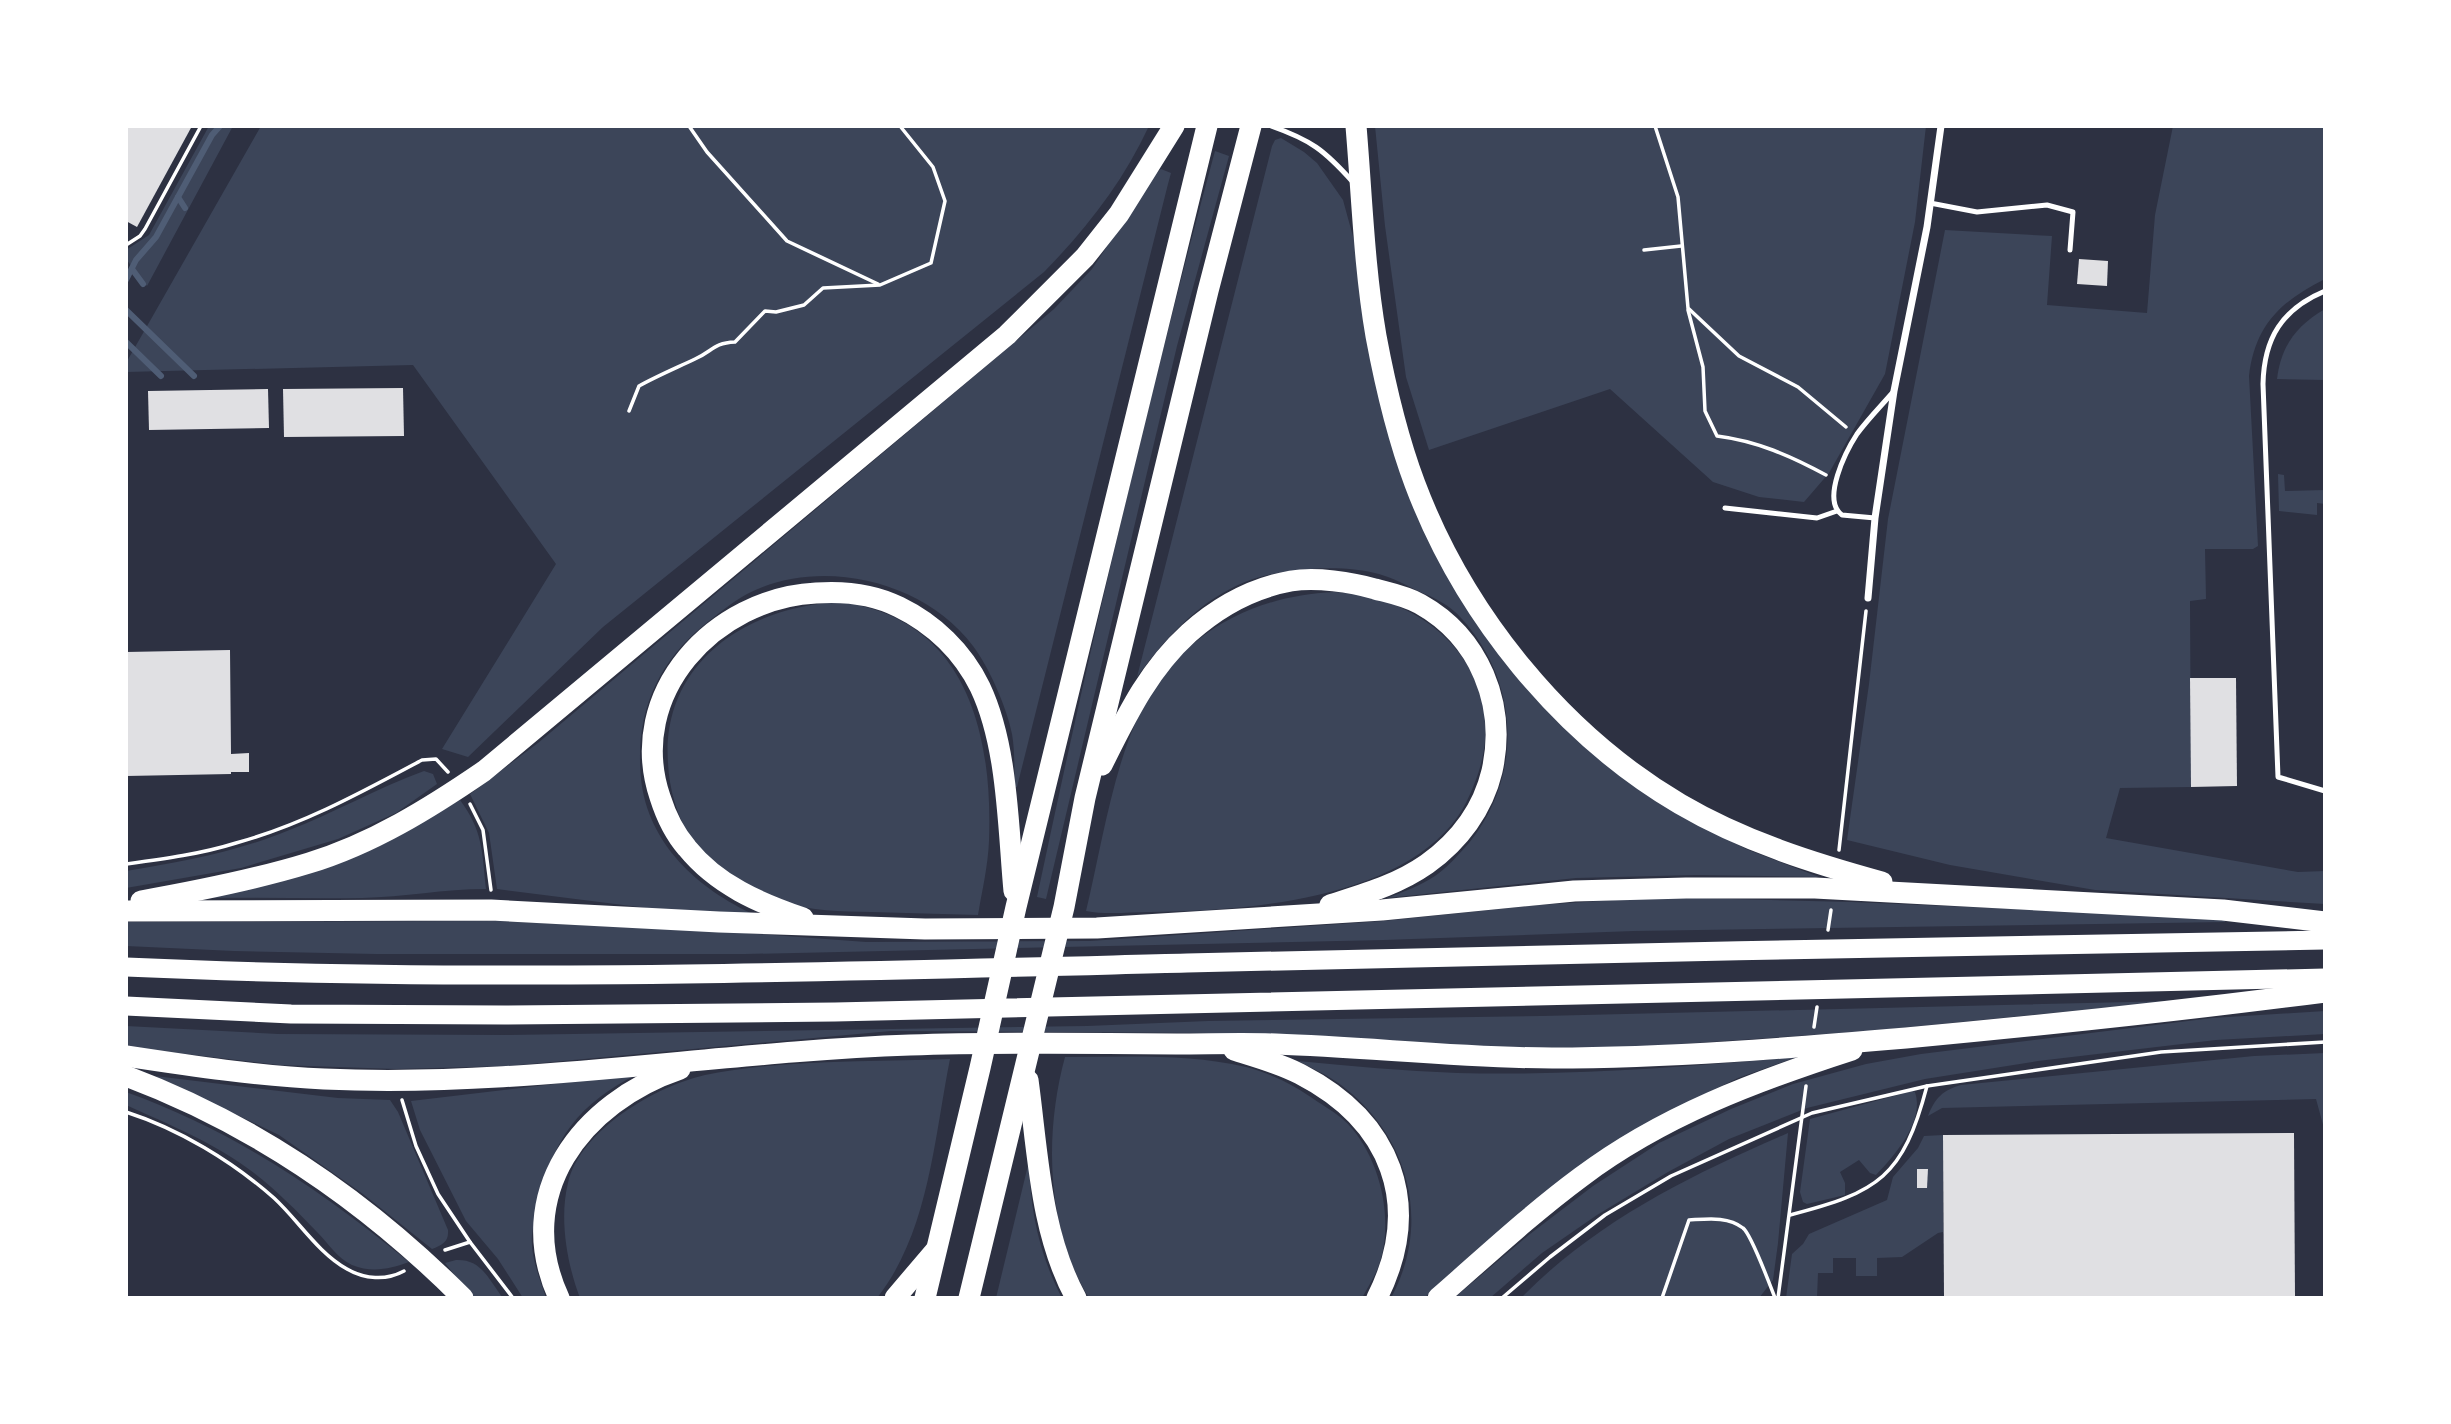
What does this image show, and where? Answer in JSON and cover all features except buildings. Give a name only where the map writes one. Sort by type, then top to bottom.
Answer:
[{"type":"highway","points":[[126,904],[214,888],[310,863],[359,844],[404,821],[442,800],[484,771],[1007,335],[1085,257],[1119,215],[1174,126]]},
{"type":"highway","points":[[925,1298],[1016,907],[1207,126]]},
{"type":"highway","points":[[969,1298],[1064,907],[1085,798],[1208,291],[1251,126]]},
{"type":"highway","points":[[1356,126],[1365,263],[1377,339],[1393,411],[1415,484],[1441,544],[1480,610],[1527,671],[1575,724],[1614,758],[1681,804],[1743,835],[1818,864],[1921,892]]},
{"type":"highway","points":[[1085,798],[1135,698],[1155,670],[1187,635],[1222,608],[1258,589],[1295,580],[1349,582],[1406,597],[1419,604],[1440,617],[1459,634],[1479,663],[1489,685],[1496,718],[1495,745],[1493,766],[1483,799],[1458,836],[1416,871],[1372,892],[1293,916]]},
{"type":"highway","points":[[822,925],[744,894],[699,862],[685,847],[668,819],[656,787],[653,756],[654,727],[665,694],[689,654],[714,631],[748,610],[772,599],[804,593],[858,594],[890,603],[932,626],[962,659],[979,686],[994,730],[1003,781],[1016,907]]},
{"type":"highway","points":[[126,911],[491,910],[925,929],[1097,929],[1293,916],[1574,891],[1633,888],[1815,888],[2223,910],[2325,922]]},
{"type":"highway","points":[[126,967],[301,974],[798,972],[1845,947],[2325,940]]},
{"type":"highway","points":[[126,1006],[291,1014],[821,1012],[2325,978]]},
{"type":"highway","points":[[126,1056],[200,1067],[325,1079],[485,1077],[705,1061],[788,1052],[912,1045],[1273,1044],[1451,1056],[1555,1058],[1675,1055],[1885,1040],[2200,1009],[2325,992]]},
{"type":"highway","points":[[1438,1298],[1582,1176],[1660,1127],[1747,1085],[1885,1040]]},
{"type":"highway","points":[[1215,1044],[1297,1072],[1319,1084],[1351,1109],[1378,1141],[1395,1181],[1400,1218],[1395,1253],[1377,1298]]},
{"type":"highway","points":[[559,1298],[548,1262],[544,1224],[550,1189],[568,1149],[590,1123],[626,1093],[659,1076],[705,1061]]},
{"type":"highway","points":[[1026,1068],[1050,1230],[1063,1271],[1076,1298]]},
{"type":"highway","points":[[126,1076],[216,1115],[323,1180],[376,1218],[427,1262],[463,1298]]},
{"type":"highway","points":[[895,1298],[939,1247]]},
{"type":"street","points":[[1868,598],[1875,518],[1894,391],[1930,203],[1941,126]]},
{"type":"lane","points":[[1271,126],[1303,138],[1331,158],[1361,191]]},
{"type":"lane","points":[[1930,203],[1977,212],[2047,205],[2073,212],[2070,250]]},
{"type":"lane","points":[[2325,291],[2295,308],[2270,339],[2264,359],[2263,384],[2278,777],[2325,791]]},
{"type":"lane","points":[[1875,518],[1846,516],[1837,511],[1832,495],[1856,435],[1894,391]]},
{"type":"lane","points":[[1725,508],[1817,518],[1837,511]]},
{"type":"path","points":[[126,245],[140,236],[145,229],[201,126]]},
{"type":"path","points":[[689,126],[707,152],[787,240],[880,285]]},
{"type":"path","points":[[629,411],[639,386],[697,358],[719,343],[735,342],[765,311],[776,312],[804,305],[823,288],[880,285],[930,263],[945,201],[933,167],[900,126]]},
{"type":"path","points":[[1655,126],[1678,197],[1688,308],[1703,367],[1706,411],[1717,436],[1744,440],[1793,458],[1836,480]]},
{"type":"path","points":[[1644,250],[1681,246]]},
{"type":"path","points":[[1688,308],[1739,356],[1798,387],[1856,435]]},
{"type":"path","points":[[1847,787],[1868,598]]},
{"type":"path","points":[[126,864],[235,844],[282,828],[336,805],[422,760],[436,759],[452,776]]},
{"type":"path","points":[[466,796],[483,830],[492,892]]},
{"type":"path","points":[[1502,1298],[1605,1215],[1671,1176],[1812,1113],[1927,1086],[2161,1052],[2325,1042]]},
{"type":"path","points":[[1790,1215],[1835,1203],[1863,1191],[1880,1178],[1896,1162],[1908,1144],[1917,1125],[1927,1086]]},
{"type":"path","points":[[401,1099],[416,1146],[438,1194],[470,1242],[513,1298]]},
{"type":"path","points":[[126,1111],[187,1139],[236,1168],[275,1198],[331,1257],[347,1269],[368,1277],[384,1278],[411,1267]]},
{"type":"path","points":[[1777,1298],[1797,1154]]},
{"type":"path","points":[[1662,1298],[1689,1220],[1713,1219],[1730,1221],[1745,1229],[1777,1298]]},
{"type":"path","points":[[445,1250],[470,1242]]},
{"type":"shaded area","points":[[209,126],[233,126],[147,286],[126,259],[126,250],[149,235]]},
{"type":"shaded area","points":[[261,126],[1149,126],[1128,166],[1103,204],[1044,272],[603,627],[468,757],[442,749],[556,564],[413,365],[126,372],[126,363]]},
{"type":"shaded area","points":[[1375,126],[1926,126],[1915,222],[1885,374],[1829,473],[1804,502],[1759,497],[1713,482],[1610,389],[1429,450],[1406,377],[1385,226]]},
{"type":"shaded area","points":[[2173,126],[2325,126],[2325,279],[2283,306],[2264,329],[2252,358],[2249,376],[2258,546],[2253,549],[2205,549],[2206,599],[2190,601],[2191,787],[2120,788],[2106,838],[2298,872],[2325,871],[2325,904],[2095,890],[1950,865],[1847,840],[1888,519],[1945,230],[2052,236],[2047,305],[2147,313],[2155,215]]},
{"type":"shaded area","points":[[1281,138],[1317,163],[1343,200],[1355,244],[1370,355],[1474,614],[1688,818],[1746,849],[1819,877],[1696,875],[1576,878],[1387,898],[1435,876],[1469,843],[1487,817],[1499,789],[1506,760],[1508,730],[1504,700],[1495,672],[1481,644],[1462,619],[1436,599],[1379,574],[1346,569],[1308,569],[1270,575],[1238,585],[1194,613],[1158,650],[1137,677],[1272,146],[1275,140]]},
{"type":"shaded area","points":[[1215,151],[1229,156],[1177,346],[1046,899],[1037,897],[1121,522]]},
{"type":"shaded area","points":[[1161,169],[1171,173],[1017,787],[1012,734],[1002,700],[979,655],[952,624],[927,605],[899,591],[869,581],[807,577],[776,583],[730,604],[687,641],[673,657],[652,693],[641,734],[641,779],[646,802],[665,844],[696,878],[714,892],[755,915],[655,909],[497,889],[489,833],[470,794],[538,743],[1054,309],[1092,269]]},
{"type":"shaded area","points":[[2325,309],[2325,380],[2277,379],[2282,357],[2292,338],[2306,322]]},
{"type":"shaded area","points":[[2278,474],[2284,475],[2285,491],[2325,490],[2325,504],[2317,503],[2317,515],[2279,511]]},
{"type":"shaded area","points":[[1334,592],[1371,597],[1404,609],[1434,627],[1457,651],[1475,679],[1484,710],[1485,745],[1475,782],[1455,821],[1417,855],[1384,873],[1306,898],[1225,909],[1118,913],[1086,911],[1123,757],[1141,711],[1157,684],[1176,660],[1221,624],[1274,601]]},
{"type":"shaded area","points":[[840,602],[883,612],[917,631],[944,656],[963,687],[977,722],[985,760],[989,800],[988,850],[978,915],[837,911],[793,905],[757,890],[721,868],[700,849],[682,821],[669,773],[670,727],[679,696],[695,669],[717,646],[743,628],[773,615],[806,606]]},
{"type":"shaded area","points":[[424,771],[433,774],[437,784],[396,813],[338,839],[241,868],[126,888],[126,871],[208,856],[248,845],[304,824]]},
{"type":"shaded area","points":[[460,800],[477,832],[486,889],[362,898],[204,898],[332,866],[378,847]]},
{"type":"shaded area","points":[[1693,898],[2224,918],[2225,922],[1634,931],[1384,940],[745,954],[376,954],[126,946],[126,922],[500,921],[866,942],[1090,941],[1383,921],[1538,905]]},
{"type":"shaded area","points":[[2173,1001],[1870,1031],[1636,1047],[1540,1048],[1207,1033],[891,1031],[508,1066],[396,1069],[279,1065],[126,1047],[126,1026],[278,1034],[506,1035],[1087,1026],[1208,1021]]},
{"type":"shaded area","points":[[2325,1011],[2325,1034],[2216,1040],[2038,1061],[1925,1079],[1807,1108],[1729,1139],[1668,1172],[1597,1215],[1542,1253],[1490,1298],[1454,1298],[1530,1234],[1593,1186],[1659,1143],[1731,1109],[1793,1084],[1866,1064],[1921,1054],[2212,1018]]},
{"type":"shaded area","points":[[2325,1053],[2325,1132],[2316,1099],[1942,1108],[1928,1116],[1940,1096],[1961,1085],[2254,1056]]},
{"type":"shaded area","points":[[1065,1057],[1179,1058],[1246,1067],[1293,1086],[1341,1118],[1360,1138],[1369,1155],[1377,1173],[1385,1213],[1383,1252],[1362,1298],[1089,1298],[1064,1242],[1053,1181],[1054,1117]]},
{"type":"shaded area","points":[[1797,1057],[1738,1078],[1699,1097],[1518,1219],[1424,1298],[1391,1298],[1403,1269],[1410,1240],[1411,1211],[1407,1182],[1398,1155],[1383,1129],[1364,1106],[1336,1081],[1298,1061],[1417,1071],[1500,1074],[1627,1070]]},
{"type":"shaded area","points":[[950,1059],[934,1152],[919,1214],[894,1272],[877,1298],[580,1298],[571,1271],[564,1226],[568,1183],[575,1164],[588,1145],[604,1128],[643,1100],[686,1081],[734,1070],[827,1062]]},
{"type":"shaded area","points":[[638,1074],[600,1097],[584,1111],[560,1142],[544,1181],[532,1235],[534,1259],[546,1298],[523,1298],[498,1259],[466,1221],[420,1130],[411,1101]]},
{"type":"shaded area","points":[[155,1076],[338,1098],[390,1100],[398,1112],[448,1230],[446,1240],[432,1249],[363,1194],[279,1135]]},
{"type":"shaded area","points":[[126,1092],[204,1125],[275,1165],[342,1210],[409,1262],[374,1269],[347,1262],[287,1201],[254,1173],[176,1127],[126,1105]]},
{"type":"shaded area","points":[[1915,1092],[1917,1103],[1912,1126],[1892,1158],[1876,1175],[1870,1173],[1859,1160],[1840,1172],[1845,1183],[1845,1195],[1807,1204],[1803,1202],[1800,1192],[1810,1119]]},
{"type":"shaded area","points":[[1788,1133],[1773,1280],[1759,1298],[1521,1298],[1581,1246],[1646,1202]]},
{"type":"shaded area","points":[[1943,1135],[1943,1232],[1902,1257],[1877,1258],[1877,1276],[1856,1276],[1856,1258],[1833,1258],[1833,1273],[1818,1273],[1817,1298],[1786,1298],[1792,1254],[1809,1234],[1887,1200],[1893,1177],[1918,1148],[1924,1136]]},
{"type":"shaded area","points":[[1029,1161],[1031,1197],[1037,1231],[1047,1265],[1062,1298],[996,1298]]},
{"type":"shaded area","points":[[456,1260],[478,1267],[503,1298],[473,1298],[445,1263]]},
{"type":"waterway","points":[[126,280],[136,260],[156,237],[212,135],[220,126]]},
{"type":"waterway","points":[[178,197],[185,208]]},
{"type":"waterway","points":[[132,269],[143,284]]},
{"type":"waterway","points":[[126,310],[194,376]]},
{"type":"waterway","points":[[126,342],[161,376]]}]
